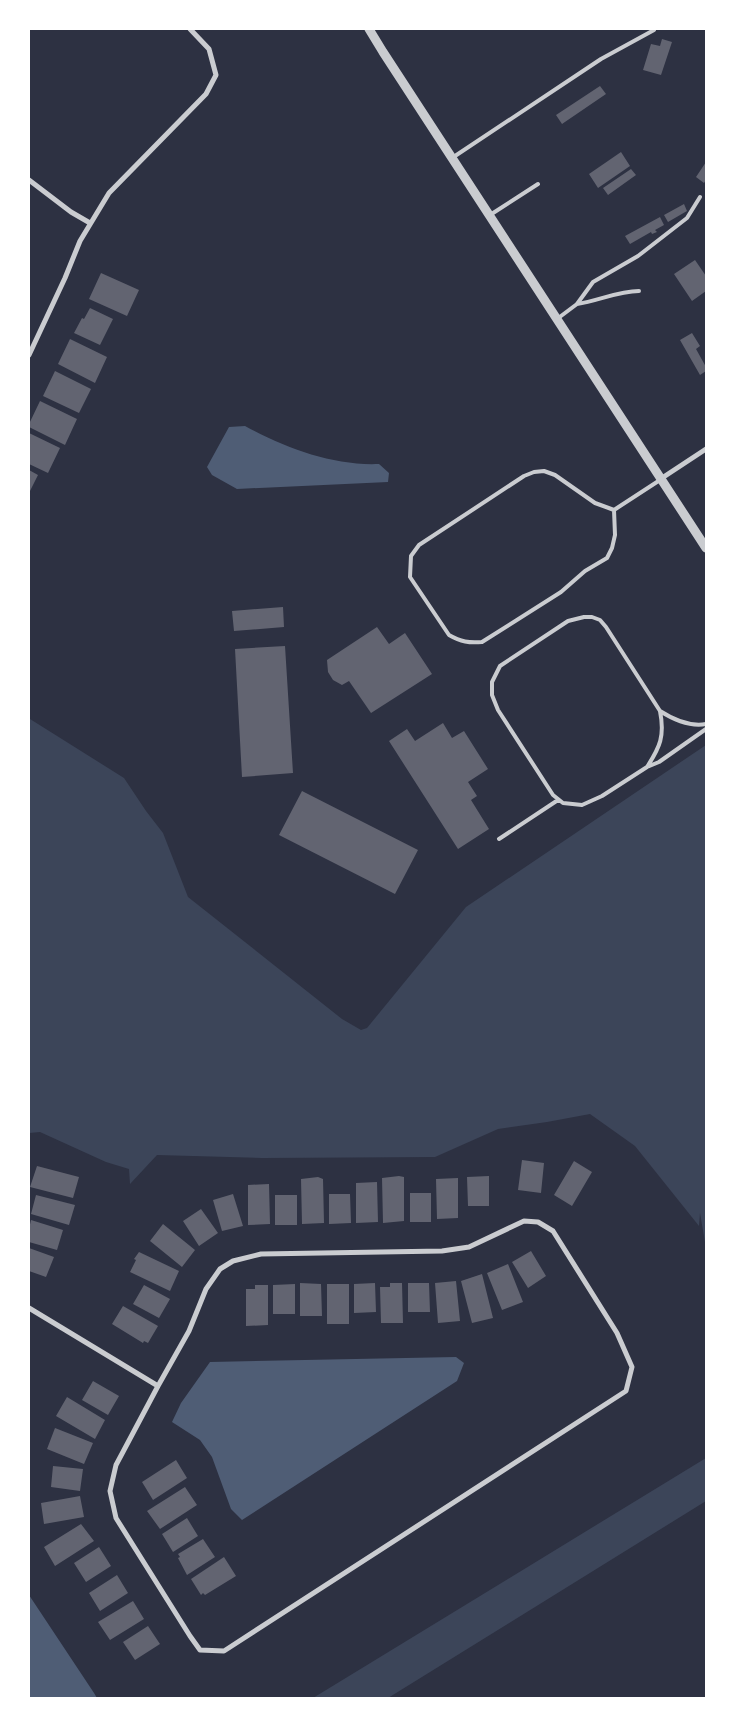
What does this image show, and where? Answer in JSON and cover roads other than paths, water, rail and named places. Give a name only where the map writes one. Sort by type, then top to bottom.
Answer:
[{"type":"street","points":[[29,355],[66,278],[80,241],[109,193],[206,94],[216,75],[209,49],[190,29]]},
{"type":"street","points":[[369,29],[706,548]]},
{"type":"street","points":[[29,180],[71,212],[90,223]]},
{"type":"street","points":[[662,478],[706,449]]},
{"type":"street","points":[[524,1220],[538,1222],[553,1231],[617,1333],[632,1367],[626,1391],[224,1651],[200,1650],[116,1518],[110,1491],[116,1465],[158,1386],[189,1331],[206,1289],[220,1269],[233,1261],[261,1254],[442,1251],[469,1247],[524,1220]]},
{"type":"street","points":[[29,1308],[158,1386]]},
{"type":"lane","points":[[452,158],[602,59],[654,30]]},
{"type":"lane","points":[[490,215],[538,184]]},
{"type":"lane","points":[[557,319],[577,304],[593,282],[638,256],[687,218],[700,197]]},
{"type":"lane","points":[[577,304],[591,302],[627,291],[639,291]]},
{"type":"lane","points":[[544,471],[556,475],[595,503],[614,510],[615,535],[607,558],[585,571],[561,592],[482,642],[469,643],[459,641],[449,635],[410,577],[411,556],[419,545],[524,476],[534,472],[544,471]]},
{"type":"lane","points":[[614,510],[662,478]]},
{"type":"lane","points":[[647,767],[662,740],[660,711],[600,620],[584,617],[568,621],[500,666],[492,682],[492,695],[498,710],[553,795],[563,803],[582,805],[602,796],[647,767],[659,762],[706,729]]},
{"type":"lane","points":[[660,711],[671,718],[686,723],[706,724]]},
{"type":"lane","points":[[499,839],[558,800]]}]
